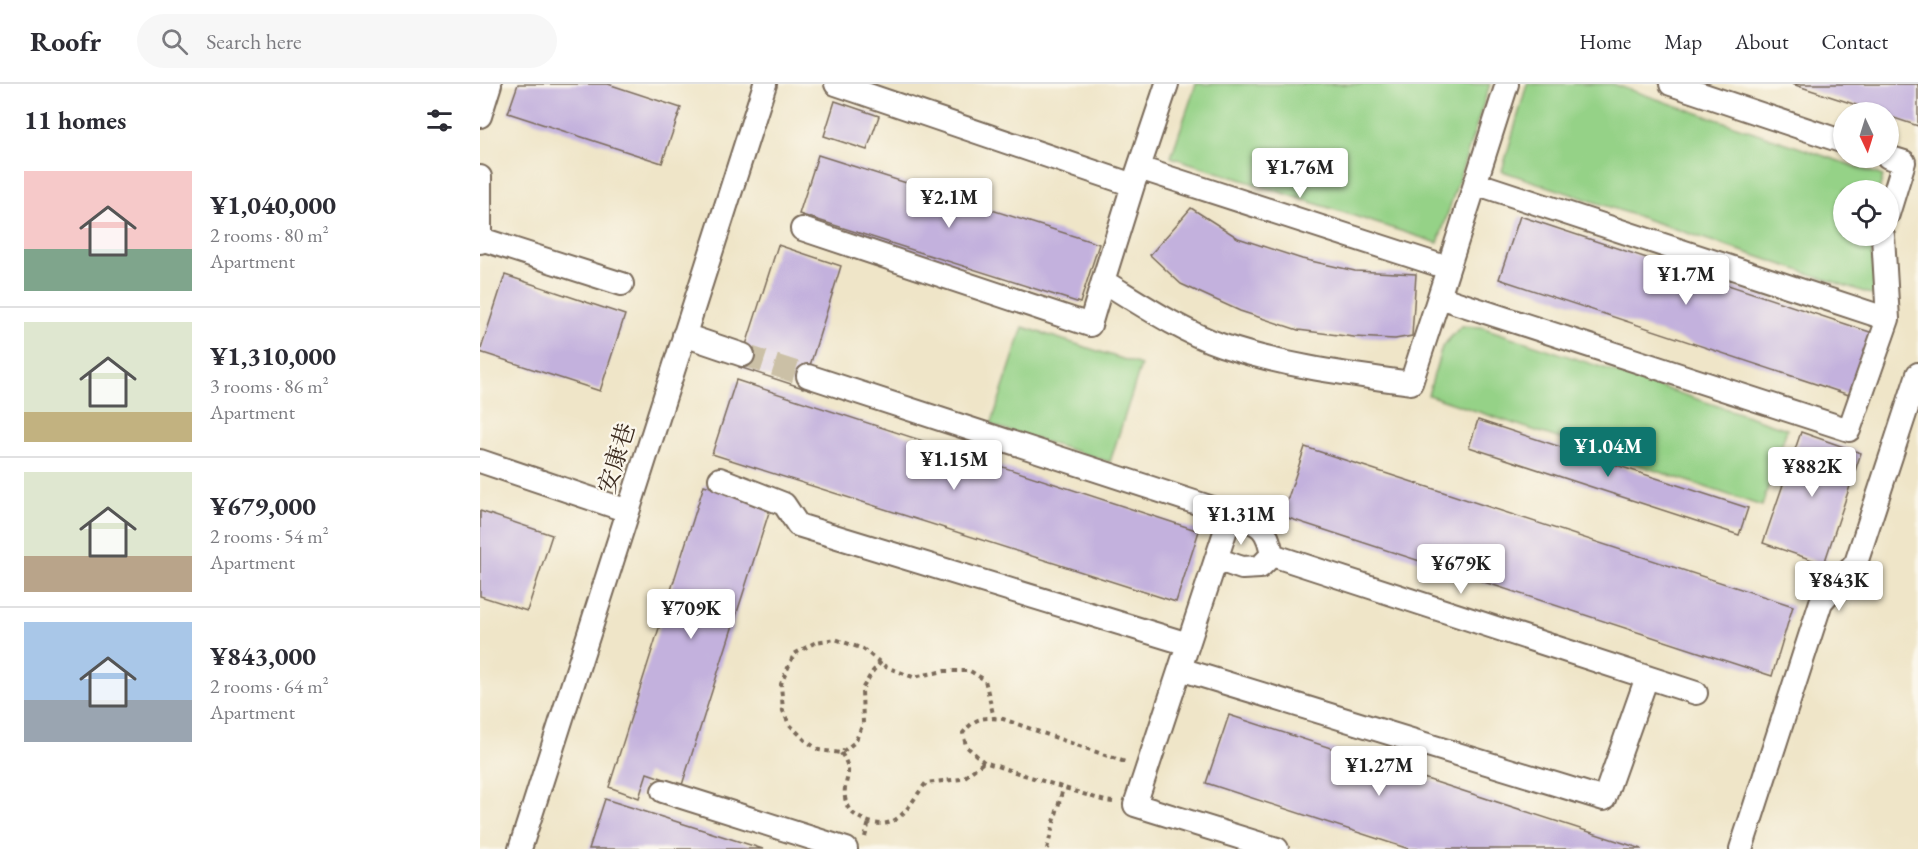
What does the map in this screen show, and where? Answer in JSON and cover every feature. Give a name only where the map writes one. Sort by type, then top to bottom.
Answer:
[{"type":"street","points":[[480,116],[490,84]]},
{"type":"street","name":"安康巷","points":[[520,849],[765,84]]},
{"type":"street","points":[[836,84],[1136,177],[1448,268]]},
{"type":"street","points":[[802,229],[1090,325],[1167,84]]},
{"type":"street","points":[[1103,281],[1161,317],[1220,344],[1304,368],[1411,383],[1507,84]]},
{"type":"street","points":[[1671,84],[1833,138]]},
{"type":"street","points":[[1898,180],[1904,162],[1899,160]]},
{"type":"street","points":[[480,177],[481,241],[622,284]]},
{"type":"street","points":[[1475,183],[1888,319]]},
{"type":"street","points":[[1439,297],[1849,430],[1888,319],[1884,246]]},
{"type":"street","points":[[684,336],[743,355]]},
{"type":"street","points":[[1741,849],[1821,602],[1856,563],[1918,374]]},
{"type":"street","points":[[808,376],[1257,524],[1269,538],[1272,555]]},
{"type":"street","points":[[480,461],[628,511]]},
{"type":"street","points":[[720,479],[784,504],[798,525],[1188,644]]},
{"type":"street","points":[[1231,514],[1135,805],[1277,849]]},
{"type":"street","points":[[1216,559],[1242,568],[1260,567],[1272,555]]},
{"type":"street","points":[[1272,555],[1696,693]]},
{"type":"street","points":[[1180,669],[1604,799],[1647,677]]},
{"type":"street","points":[[663,791],[846,849]]},
{"type":"path","points":[[881,662],[862,689],[863,724],[855,742],[841,753],[819,750],[789,724],[783,711],[781,684],[794,654],[816,642],[835,639],[863,649],[881,662],[886,667],[913,677],[945,671],[970,671],[985,680],[994,718]]},
{"type":"path","points":[[1135,805],[1105,801],[984,762],[966,746],[963,733],[972,722],[985,717],[1003,718],[1146,770]]},
{"type":"path","points":[[841,753],[850,773],[844,790],[846,805],[856,817],[876,824],[891,823],[903,814],[926,783],[962,779],[984,762]]},
{"type":"path","points":[[1047,849],[1063,788]]},
{"type":"green space","points":[[1196,84],[1490,84],[1438,243],[1171,157]]},
{"type":"green space","points":[[1527,84],[1613,84],[1833,159],[1833,168],[1860,168],[1883,176],[1882,180],[1833,180],[1833,246],[1871,246],[1876,296],[1502,171]]},
{"type":"green space","points":[[1461,326],[1481,327],[1787,429],[1762,506],[1428,395],[1442,347]]},
{"type":"green space","points":[[1023,327],[1141,365],[1110,462],[991,425]]},
{"type":"building","points":[[518,84],[608,84],[681,108],[662,163],[508,113]]},
{"type":"building","points":[[1792,84],[1918,84],[1918,126],[1899,120],[1899,102],[1847,102]]},
{"type":"building","points":[[835,101],[879,116],[867,150],[824,136]]},
{"type":"building","points":[[818,155],[1099,244],[1080,303],[799,214]]},
{"type":"building","points":[[1191,208],[1238,238],[1302,259],[1355,271],[1416,274],[1412,336],[1395,339],[1354,337],[1298,330],[1240,311],[1181,284],[1150,255]]},
{"type":"building","points":[[1520,216],[1873,333],[1852,396],[1499,279]]},
{"type":"building","points":[[778,245],[841,266],[803,388],[739,367]]},
{"type":"building","points":[[505,275],[625,315],[600,391],[480,352]]},
{"type":"building","points":[[736,380],[1199,531],[1176,602],[712,454]]},
{"type":"building","points":[[1478,420],[1748,508],[1739,535],[1469,447]]},
{"type":"building","points":[[1801,432],[1861,453],[1824,564],[1763,543]]},
{"type":"building","points":[[1305,447],[1793,606],[1772,676],[1282,516]]},
{"type":"building","points":[[704,485],[771,506],[682,785],[647,773],[639,798],[609,787]]},
{"type":"building","points":[[480,511],[552,535],[527,611],[480,596]]},
{"type":"building","points":[[1229,715],[1642,849],[1409,849],[1206,783]]},
{"type":"building","points":[[605,799],[763,849],[589,849]]},
{"type":"tunnel","points":[[743,355],[808,376]]}]
